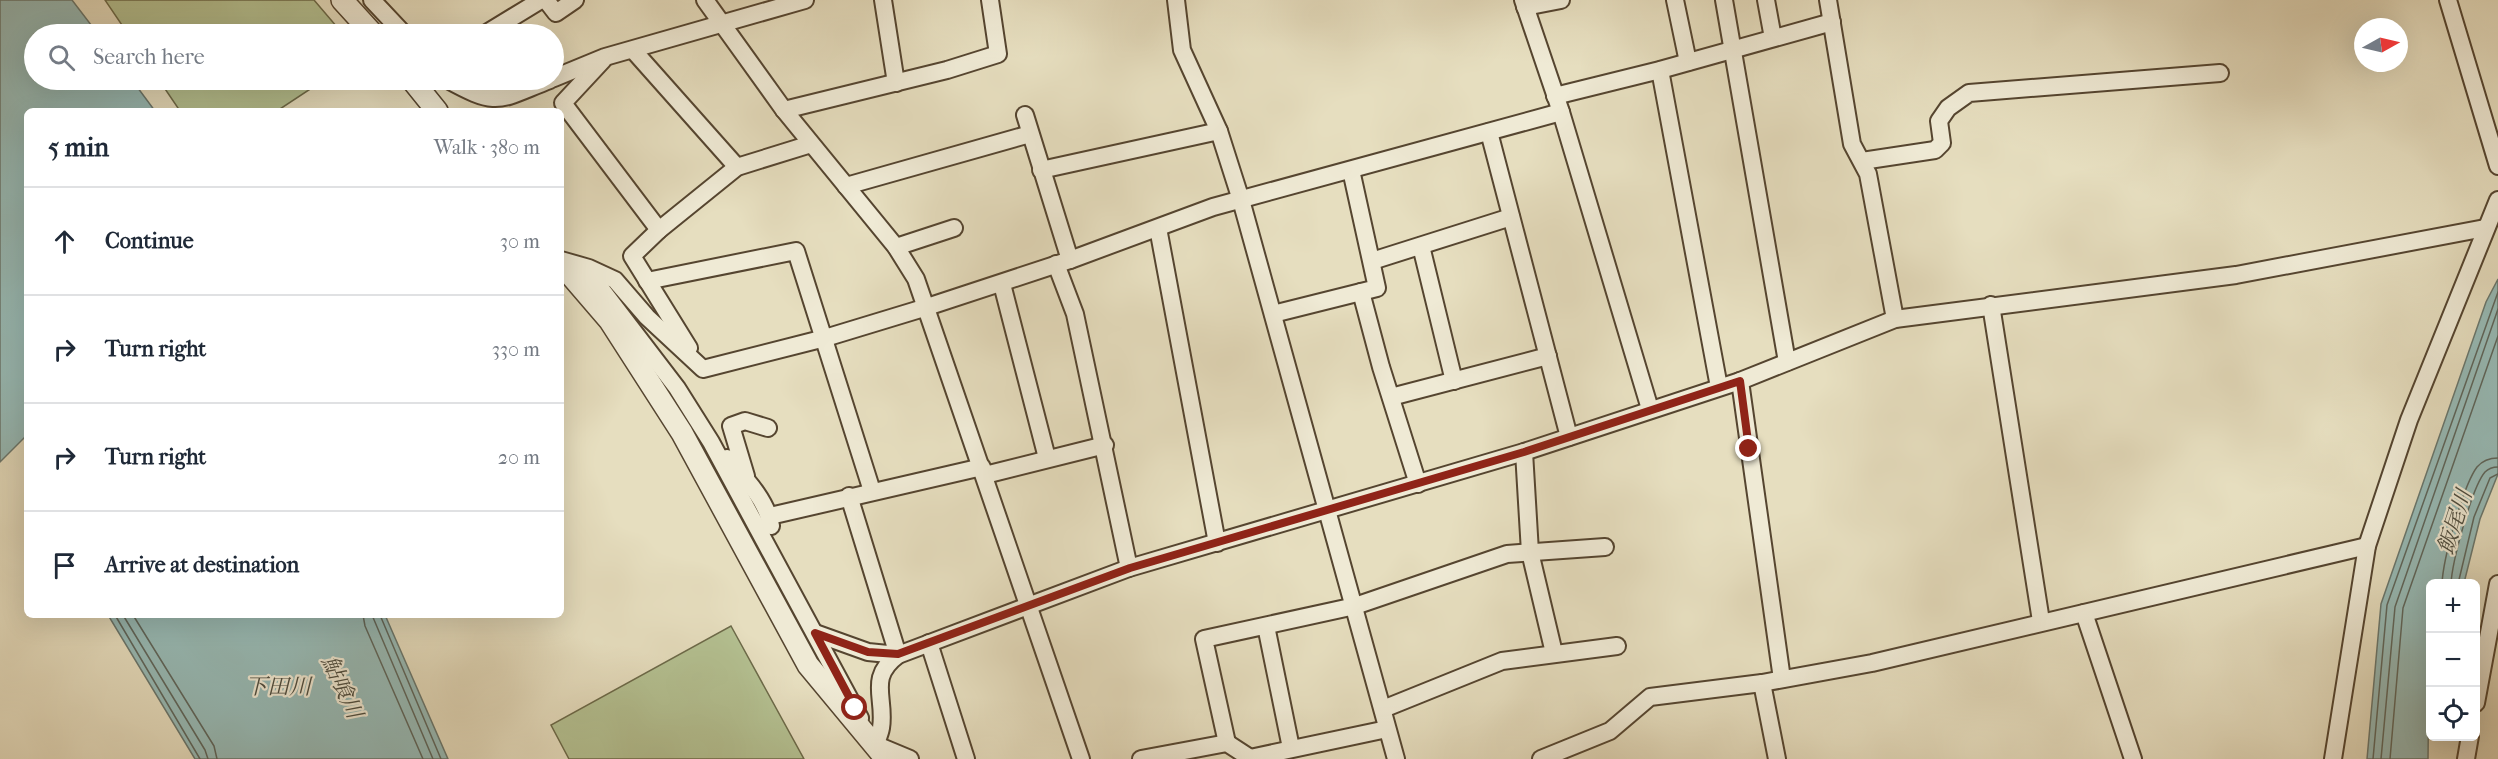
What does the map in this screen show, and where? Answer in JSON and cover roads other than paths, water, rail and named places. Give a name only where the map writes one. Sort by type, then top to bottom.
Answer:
[{"type":"street","points":[[342,0],[363,24]]},
{"type":"street","points":[[353,0],[365,24]]},
{"type":"street","points":[[372,0],[395,24]]},
{"type":"street","points":[[502,24],[542,0]]},
{"type":"street","points":[[546,0],[556,13],[575,0]]},
{"type":"street","points":[[705,0],[784,110],[896,248],[916,279],[1081,759]]},
{"type":"street","points":[[717,0],[722,23]]},
{"type":"street","points":[[564,74],[605,57],[805,0]]},
{"type":"street","points":[[883,0],[896,82]]},
{"type":"street","points":[[784,110],[998,54],[990,0]]},
{"type":"street","points":[[1176,0],[1182,50],[1218,131],[1241,200],[1396,759]]},
{"type":"street","points":[[1561,0],[1524,4],[1558,104],[1650,409]]},
{"type":"street","points":[[1675,0],[1688,62]]},
{"type":"street","points":[[1725,0],[1787,362]]},
{"type":"street","points":[[1766,0],[1773,38]]},
{"type":"street","points":[[1828,0],[1852,144],[1868,174],[1895,319]]},
{"type":"street","points":[[2448,0],[2498,166]]},
{"type":"street","points":[[703,369],[825,338],[927,308],[1241,200],[1489,132],[1558,104],[1660,70],[1832,22]]},
{"type":"street","points":[[633,50],[737,167]]},
{"type":"street","points":[[605,57],[563,103],[659,230]]},
{"type":"street","points":[[1660,70],[1719,387]]},
{"type":"street","points":[[1862,161],[1935,150],[1941,143],[1939,121],[1948,108],[1969,93],[2220,73]]},
{"type":"street","points":[[420,90],[435,108]]},
{"type":"street","points":[[467,90],[502,105],[531,90]]},
{"type":"street","points":[[1025,115],[1063,262],[1105,445],[1130,568]]},
{"type":"street","points":[[1041,170],[1218,131]]},
{"type":"street","points":[[1489,132],[1569,437]]},
{"type":"street","points":[[846,186],[1030,134]]},
{"type":"street","points":[[703,369],[632,256],[659,230],[737,167],[812,144]]},
{"type":"street","points":[[1273,314],[1377,288],[1351,170]]},
{"type":"street","points":[[2333,759],[2367,546],[2409,420],[2485,228],[2497,204]]},
{"type":"street","points":[[1372,261],[1511,217]]},
{"type":"street","points":[[896,248],[954,228]]},
{"type":"street","points":[[1158,228],[1217,543]]},
{"type":"street","points":[[893,755],[881,727],[878,690],[886,664],[898,654],[1130,568],[1524,452],[1740,381],[1895,319],[2236,275],[2485,228]]},
{"type":"street","points":[[1421,246],[1454,381]]},
{"type":"street","points":[[647,281],[796,251],[872,490]]},
{"type":"street","points":[[564,263],[589,268],[615,280],[647,317],[703,369]]},
{"type":"street","points":[[564,264],[598,286],[677,388],[711,442],[815,633],[893,755]]},
{"type":"street","points":[[564,266],[610,321],[682,433],[808,665],[893,755]]},
{"type":"street","points":[[1002,284],[1047,458]]},
{"type":"street","points":[[1361,292],[1418,484]]},
{"type":"street","points":[[1991,305],[2041,621]]},
{"type":"street","points":[[1391,398],[1548,356]]},
{"type":"street","points":[[1740,381],[1782,678]]},
{"type":"street","points":[[747,480],[731,426],[745,421],[768,428]]},
{"type":"street","points":[[682,433],[711,442],[747,480],[770,516],[776,562]]},
{"type":"street","points":[[770,516],[872,490],[983,471],[1105,445]]},
{"type":"street","points":[[1524,452],[1530,552],[1554,653]]},
{"type":"street","points":[[849,496],[898,654]]},
{"type":"street","points":[[1541,759],[1610,731],[1650,697],[1762,683],[1872,663],[2041,621],[2084,613],[2367,546]]},
{"type":"street","points":[[1227,743],[1204,639],[1354,606],[1507,554],[1605,547]]},
{"type":"street","points":[[2478,687],[2498,584]]},
{"type":"street","points":[[2084,613],[2133,759]]},
{"type":"street","points":[[1266,626],[1291,748]]},
{"type":"street","points":[[815,633],[868,652],[898,654]]},
{"type":"street","points":[[929,643],[966,759]]},
{"type":"street","points":[[1383,709],[1502,661],[1617,646]]},
{"type":"street","points":[[1762,683],[1777,759]]},
{"type":"street","points":[[1141,759],[1227,743],[1250,758],[1387,729]]},
{"type":"street","points":[[2466,759],[2469,741]]},
{"type":"water","points":[[0,0],[72,0],[90,24],[24,24],[24,90],[139,90],[153,108],[24,108],[24,438],[0,462]]},
{"type":"water","name":"飯尾川","points":[[2498,279],[2498,474],[2480,519],[2465,579],[2426,579],[2428,759],[2367,759],[2381,604],[2486,302]]},
{"type":"water","name":"下田川","points":[[110,618],[386,618],[448,759],[195,759]]},
{"type":"water label","name":"鮎喰川","points":[[342,687]]}]
